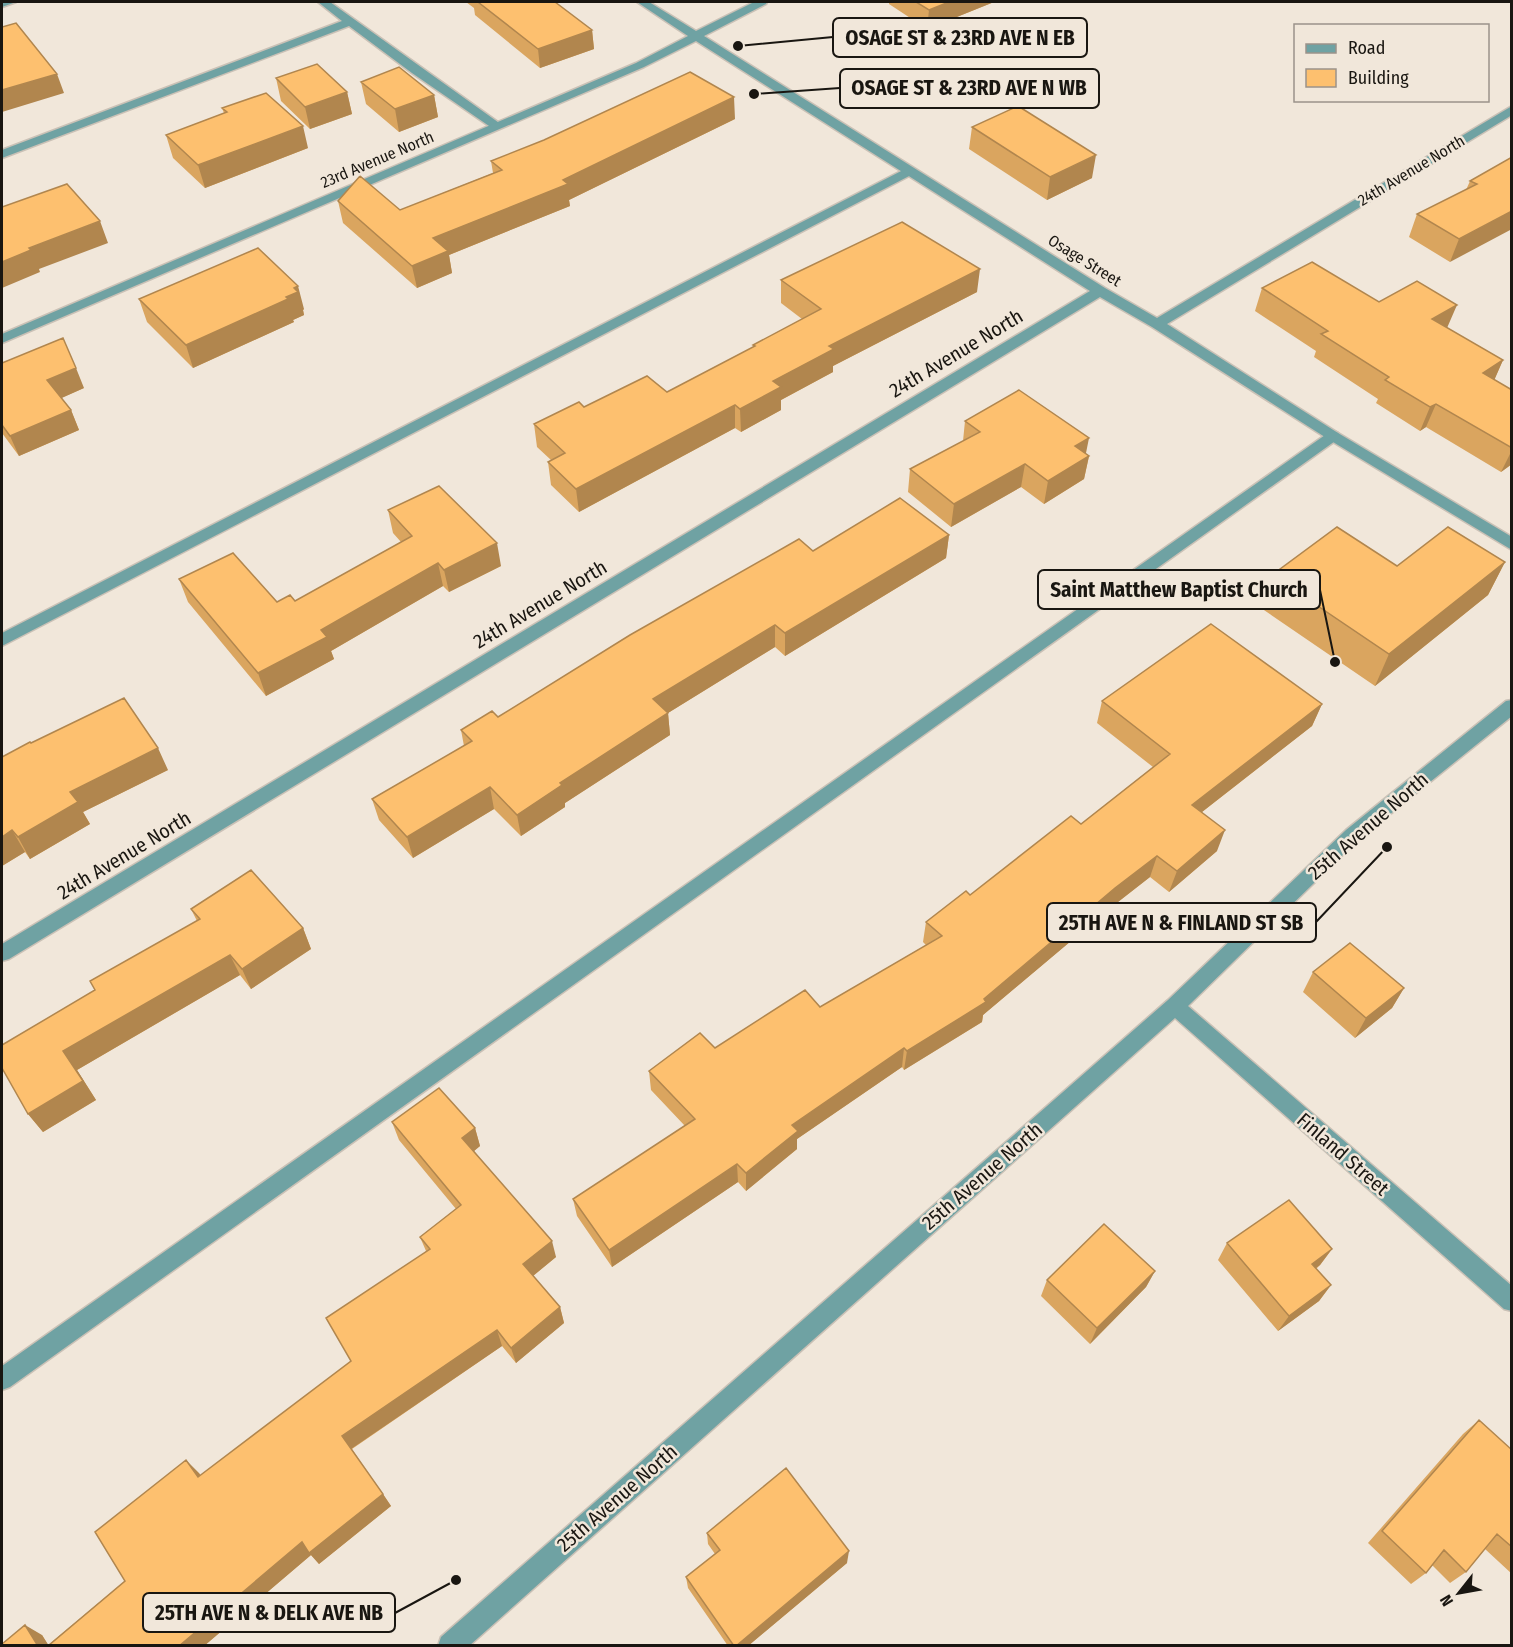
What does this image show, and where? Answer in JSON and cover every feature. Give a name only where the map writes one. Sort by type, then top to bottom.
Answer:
[{"type":"street","points":[[2,4],[10,2]]},
{"type":"street","points":[[323,2],[496,125]]},
{"type":"street","name":"Osage Street","points":[[642,2],[1100,291],[1157,324],[1333,436],[1512,545]]},
{"type":"street","name":"23rd Avenue North","points":[[2,339],[640,65],[762,2]]},
{"type":"street","points":[[2,154],[350,22]]},
{"type":"street","name":"24th Avenue North","points":[[1157,324],[1512,110]]},
{"type":"street","points":[[2,640],[909,171]]},
{"type":"street","name":"24th Avenue North","points":[[2,953],[1100,291]]},
{"type":"street","points":[[2,1379],[1333,436]]},
{"type":"street","name":"25th Avenue North","points":[[450,1646],[1175,1006],[1352,835],[1512,706]]},
{"type":"street","name":"Finland Street","points":[[1175,1006],[1512,1301]]},
{"type":"building","points":[[478,2],[555,2],[592,30],[538,49]]},
{"type":"building","points":[[916,2],[949,2],[929,10]]},
{"type":"building","points":[[16,23],[57,74],[2,90],[2,27]]},
{"type":"building","points":[[317,64],[347,92],[305,107],[276,78]]},
{"type":"building","points":[[399,67],[434,95],[395,109],[361,82]]},
{"type":"building","points":[[690,72],[734,97],[563,180],[568,184],[433,238],[448,251],[412,266],[338,201],[360,176],[400,210],[502,170],[491,161],[544,140]]},
{"type":"building","points":[[266,93],[303,126],[198,165],[166,135],[227,112],[222,108]]},
{"type":"building","points":[[1018,106],[1096,155],[1050,177],[972,127]]},
{"type":"building","points":[[1512,157],[1512,211],[1459,239],[1417,214],[1477,184],[1470,181]]},
{"type":"building","points":[[67,184],[100,221],[29,248],[31,250],[2,262],[2,207]]},
{"type":"building","points":[[902,222],[980,269],[829,346],[834,349],[773,381],[781,387],[740,409],[735,405],[576,489],[548,462],[565,453],[534,424],[579,402],[584,407],[647,376],[667,392],[755,346],[753,345],[821,309],[781,280]]},
{"type":"building","points":[[258,248],[298,286],[294,288],[298,292],[286,297],[288,299],[186,345],[139,299]]},
{"type":"building","points":[[1312,262],[1379,302],[1417,281],[1457,305],[1432,319],[1503,360],[1483,373],[1512,390],[1512,448],[1436,404],[1430,407],[1385,380],[1389,377],[1321,334],[1328,331],[1262,288]]},
{"type":"building","points":[[63,338],[76,368],[47,380],[71,410],[10,436],[2,425],[2,363]]},
{"type":"building","points":[[1019,390],[1089,438],[1075,446],[1089,456],[1048,481],[1025,464],[954,504],[910,469],[980,432],[965,421]]},
{"type":"building","points":[[439,486],[497,543],[444,570],[438,563],[321,630],[327,637],[258,673],[179,579],[233,553],[277,602],[290,595],[295,601],[412,536],[388,510]]},
{"type":"building","points":[[900,498],[949,535],[785,633],[775,625],[653,699],[668,713],[560,783],[562,785],[517,815],[490,787],[407,837],[372,799],[472,741],[461,730],[492,711],[498,717],[630,635],[799,539],[813,551]]},
{"type":"building","points":[[1337,527],[1397,566],[1448,527],[1505,562],[1389,654],[1272,575]]},
{"type":"building","points":[[1211,624],[1322,704],[1192,805],[1225,830],[1177,871],[1157,856],[1115,888],[984,999],[986,1002],[907,1051],[904,1048],[792,1125],[798,1131],[746,1173],[737,1164],[609,1250],[573,1199],[695,1119],[649,1071],[700,1033],[715,1048],[805,990],[820,1007],[942,936],[926,922],[966,891],[970,895],[1071,816],[1081,824],[1170,754],[1102,701]]},
{"type":"building","points":[[124,698],[158,748],[70,792],[78,802],[18,837],[12,830],[2,837],[2,757]]},
{"type":"building","points":[[251,870],[303,928],[242,969],[230,955],[63,1051],[83,1081],[28,1114],[2,1068],[2,1045],[95,990],[90,981],[200,919],[191,909]]},
{"type":"building","points":[[1350,943],[1404,988],[1366,1018],[1313,972]]},
{"type":"building","points":[[439,1088],[475,1128],[462,1138],[552,1241],[523,1264],[560,1307],[511,1348],[497,1330],[342,1436],[383,1494],[309,1553],[302,1542],[179,1646],[48,1646],[125,1581],[95,1532],[186,1460],[198,1477],[351,1361],[326,1318],[430,1249],[420,1237],[461,1205],[392,1122]]},
{"type":"building","points":[[1289,1200],[1332,1249],[1312,1264],[1331,1285],[1289,1316],[1227,1243]]},
{"type":"building","points":[[1104,1224],[1155,1271],[1097,1328],[1047,1280]]},
{"type":"building","points":[[1479,1420],[1512,1450],[1512,1547],[1497,1534],[1466,1572],[1444,1550],[1426,1573],[1382,1531]]},
{"type":"building","points":[[786,1468],[849,1551],[734,1646],[686,1577],[720,1550],[707,1533]]},
{"type":"building","points":[[25,1625],[38,1646],[2,1646],[2,1644]]},
{"type":"place","name":"OSAGE ST & 23RD AVE N EB","points":[[738,46]]},
{"type":"place","name":"OSAGE ST & 23RD AVE N WB","points":[[754,94]]},
{"type":"place","name":"Saint Matthew Baptist Church","points":[[1335,662]]},
{"type":"place","name":"25TH AVE N & FINLAND ST SB","points":[[1387,847]]},
{"type":"place","name":"25TH AVE N & DELK AVE NB","points":[[456,1580]]}]
